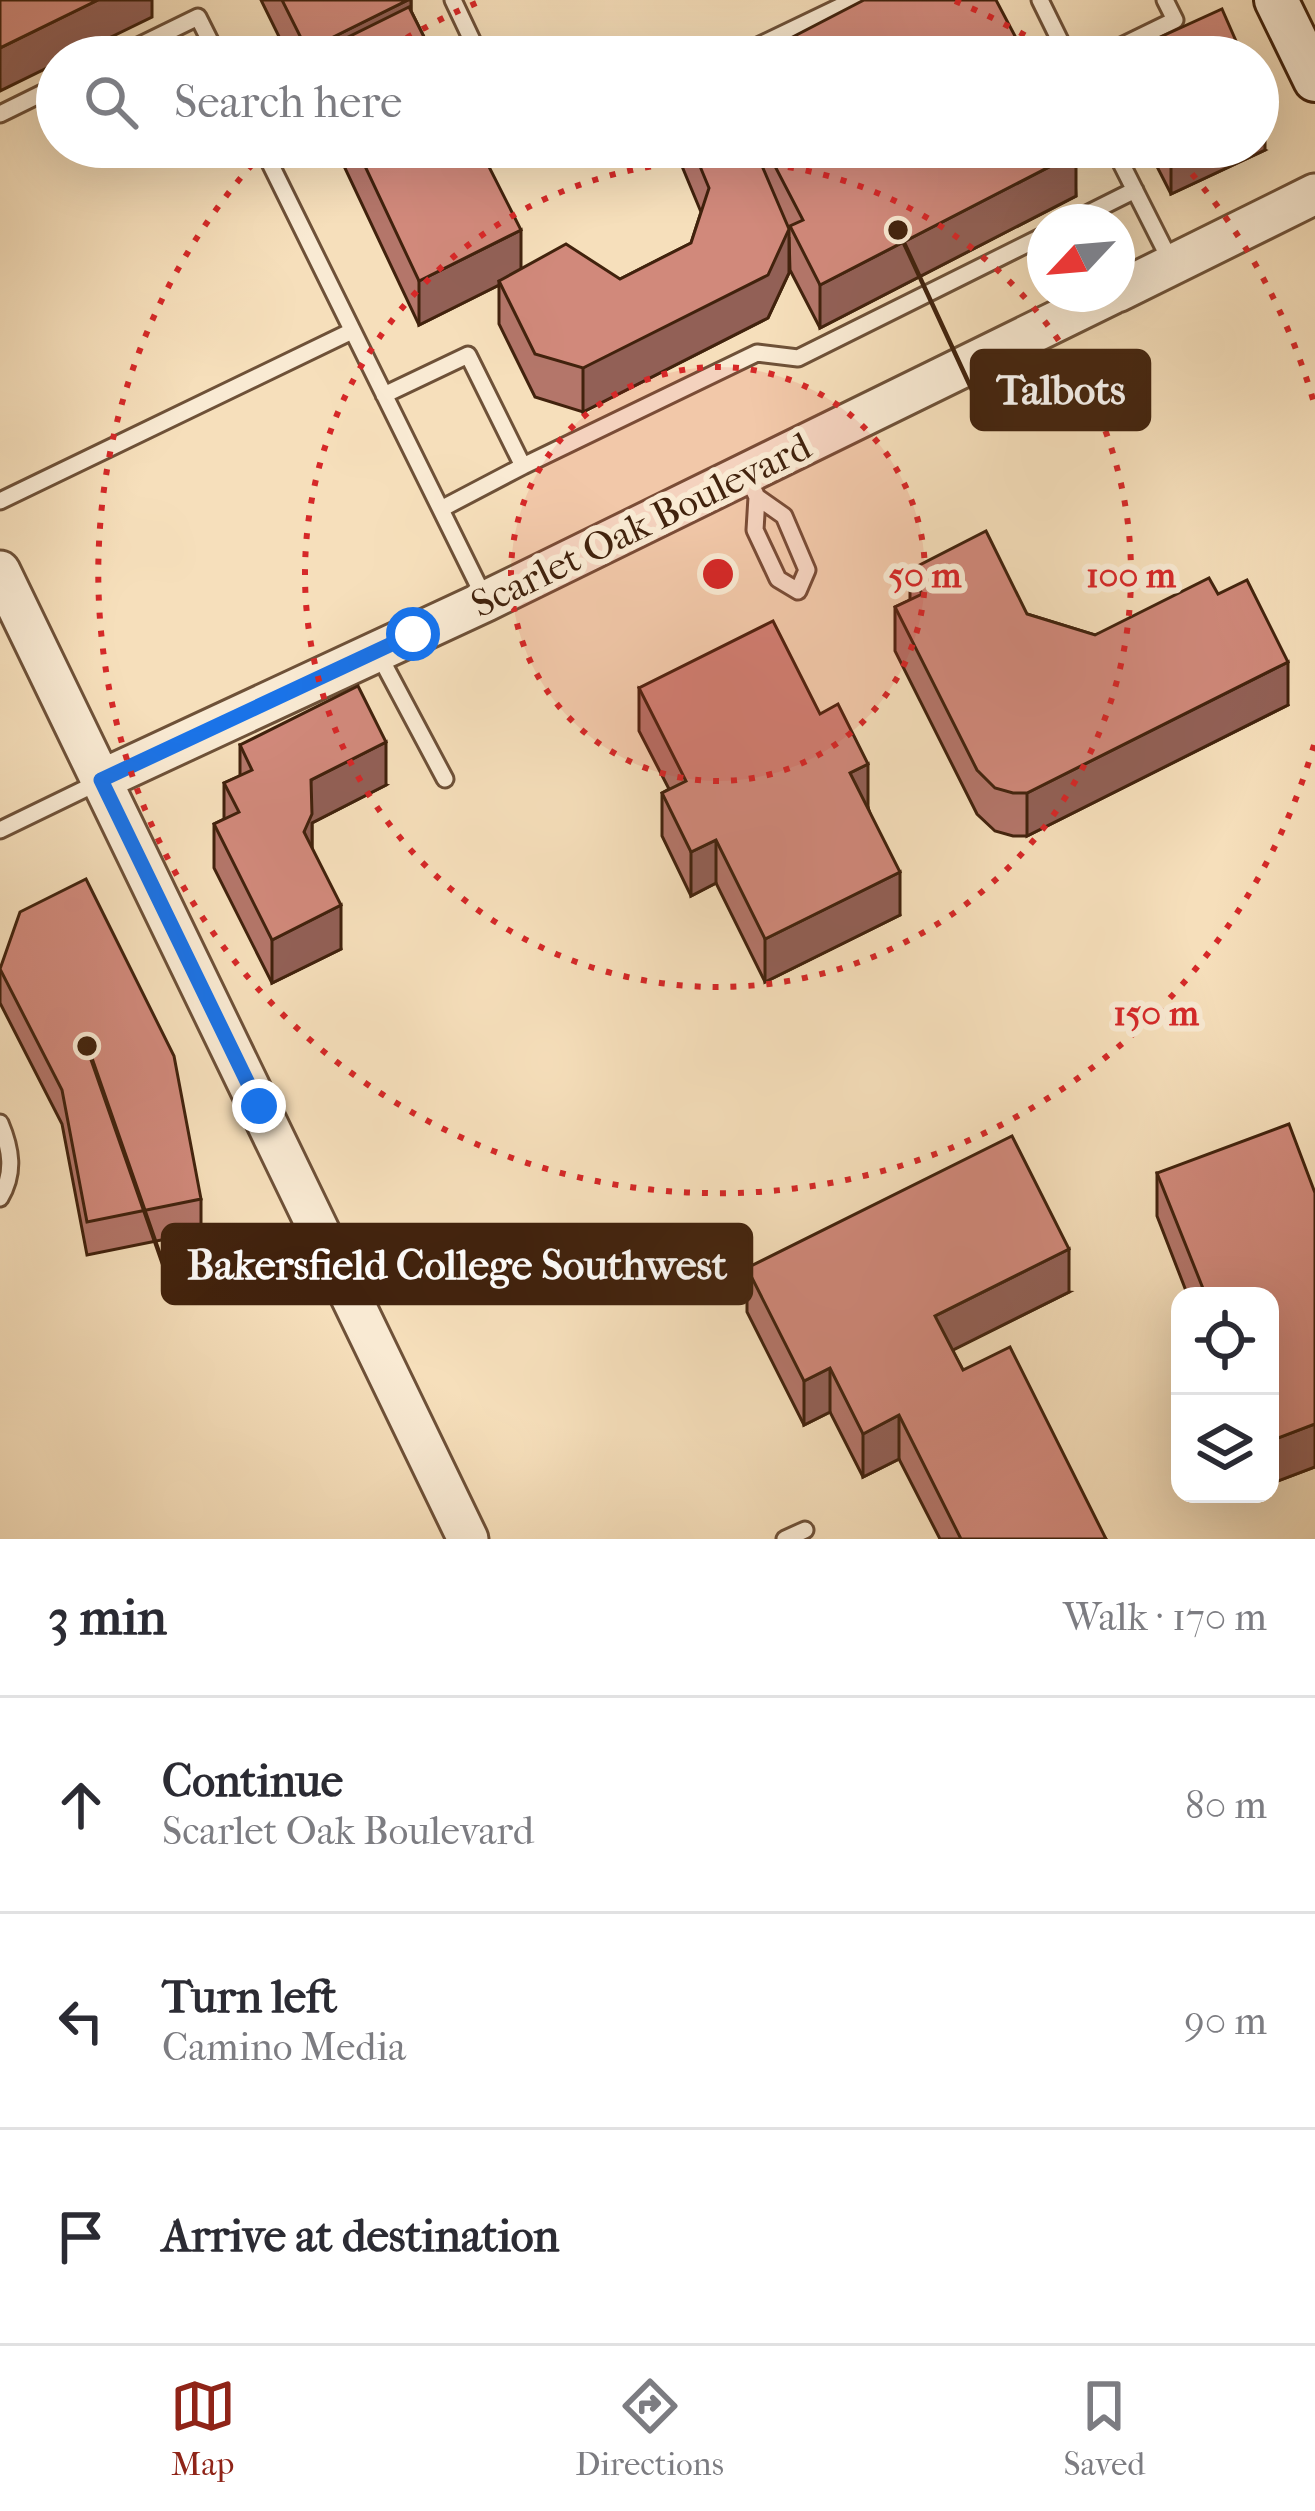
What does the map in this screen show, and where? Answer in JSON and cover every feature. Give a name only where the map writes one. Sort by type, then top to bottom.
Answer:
[{"type":"main road","points":[[1276,0],[1315,80]]},
{"type":"street","name":"Scarlet Oak Boulevard","points":[[1135,282],[1315,194]]},
{"type":"street","name":"Scarlet Oak Boulevard","points":[[101,780],[486,601],[752,485],[1078,312]]},
{"type":"street","points":[[0,571],[469,1539]]},
{"type":"lane","points":[[453,0],[470,36]]},
{"type":"lane","points":[[779,36],[854,0]]},
{"type":"lane","points":[[1040,0],[1058,36]]},
{"type":"lane","points":[[1142,36],[1175,20],[1165,0]]},
{"type":"lane","points":[[158,36],[198,16],[208,36]]},
{"type":"lane","points":[[0,114],[36,96]]},
{"type":"lane","points":[[272,168],[486,601]]},
{"type":"lane","points":[[1124,168],[1172,264]]},
{"type":"lane","points":[[1107,204],[1135,190]]},
{"type":"lane","points":[[441,508],[757,353],[798,358],[1027,244]]},
{"type":"lane","points":[[0,501],[352,331]]},
{"type":"lane","points":[[384,395],[468,355],[524,466]]},
{"type":"lane","points":[[752,485],[784,516],[807,570],[800,596],[778,579],[755,530],[752,485]]},
{"type":"lane","points":[[377,652],[445,779]]},
{"type":"lane","points":[[0,830],[101,780]]},
{"type":"lane","points":[[0,1123],[9,1144],[11,1168],[0,1198]]},
{"type":"lane","points":[[785,1539],[805,1529]]},
{"type":"building","points":[[0,0],[98,0],[0,48]]},
{"type":"building","points":[[282,0],[408,0],[335,36],[300,36]]},
{"type":"building","points":[[864,0],[996,0],[1015,36],[795,36]]},
{"type":"building","points":[[409,7],[424,36],[350,36]]},
{"type":"building","points":[[1222,9],[1234,36],[1163,36]]},
{"type":"building","points":[[366,168],[490,168],[521,230],[419,281]]},
{"type":"building","points":[[701,168],[763,168],[789,229],[768,275],[583,368],[535,354],[499,281],[566,244],[620,279],[691,243],[709,188]]},
{"type":"building","points":[[776,168],[1047,168],[820,285],[790,226],[803,220]]},
{"type":"building","points":[[986,531],[1027,614],[1095,635],[1209,578],[1218,594],[1247,580],[1288,662],[1027,793],[995,788],[977,770],[895,607],[922,594],[910,570]]},
{"type":"building","points":[[773,621],[820,714],[838,704],[868,764],[850,773],[900,872],[765,939],[716,840],[691,852],[662,793],[686,781],[639,688]]},
{"type":"building","points":[[358,686],[386,742],[311,780],[312,814],[304,832],[341,905],[272,940],[214,824],[239,812],[224,783],[252,770],[240,745]]},
{"type":"building","points":[[86,879],[174,1056],[201,1199],[87,1222],[62,1090],[0,969],[20,912]]},
{"type":"building","points":[[1289,1124],[1315,1193],[1315,1424],[1279,1438],[1279,1287],[1202,1287],[1157,1173]]},
{"type":"building","points":[[1012,1136],[1069,1249],[935,1316],[963,1370],[1010,1347],[1106,1539],[961,1539],[899,1415],[863,1434],[830,1368],[804,1381],[747,1268]]},
{"type":"place","name":"Talbots","points":[[898,230]]},
{"type":"place","name":"Bakersfield College Southwest","points":[[87,1046]]},
{"type":"route","points":[[259,1106],[101,780],[413,634]]}]
